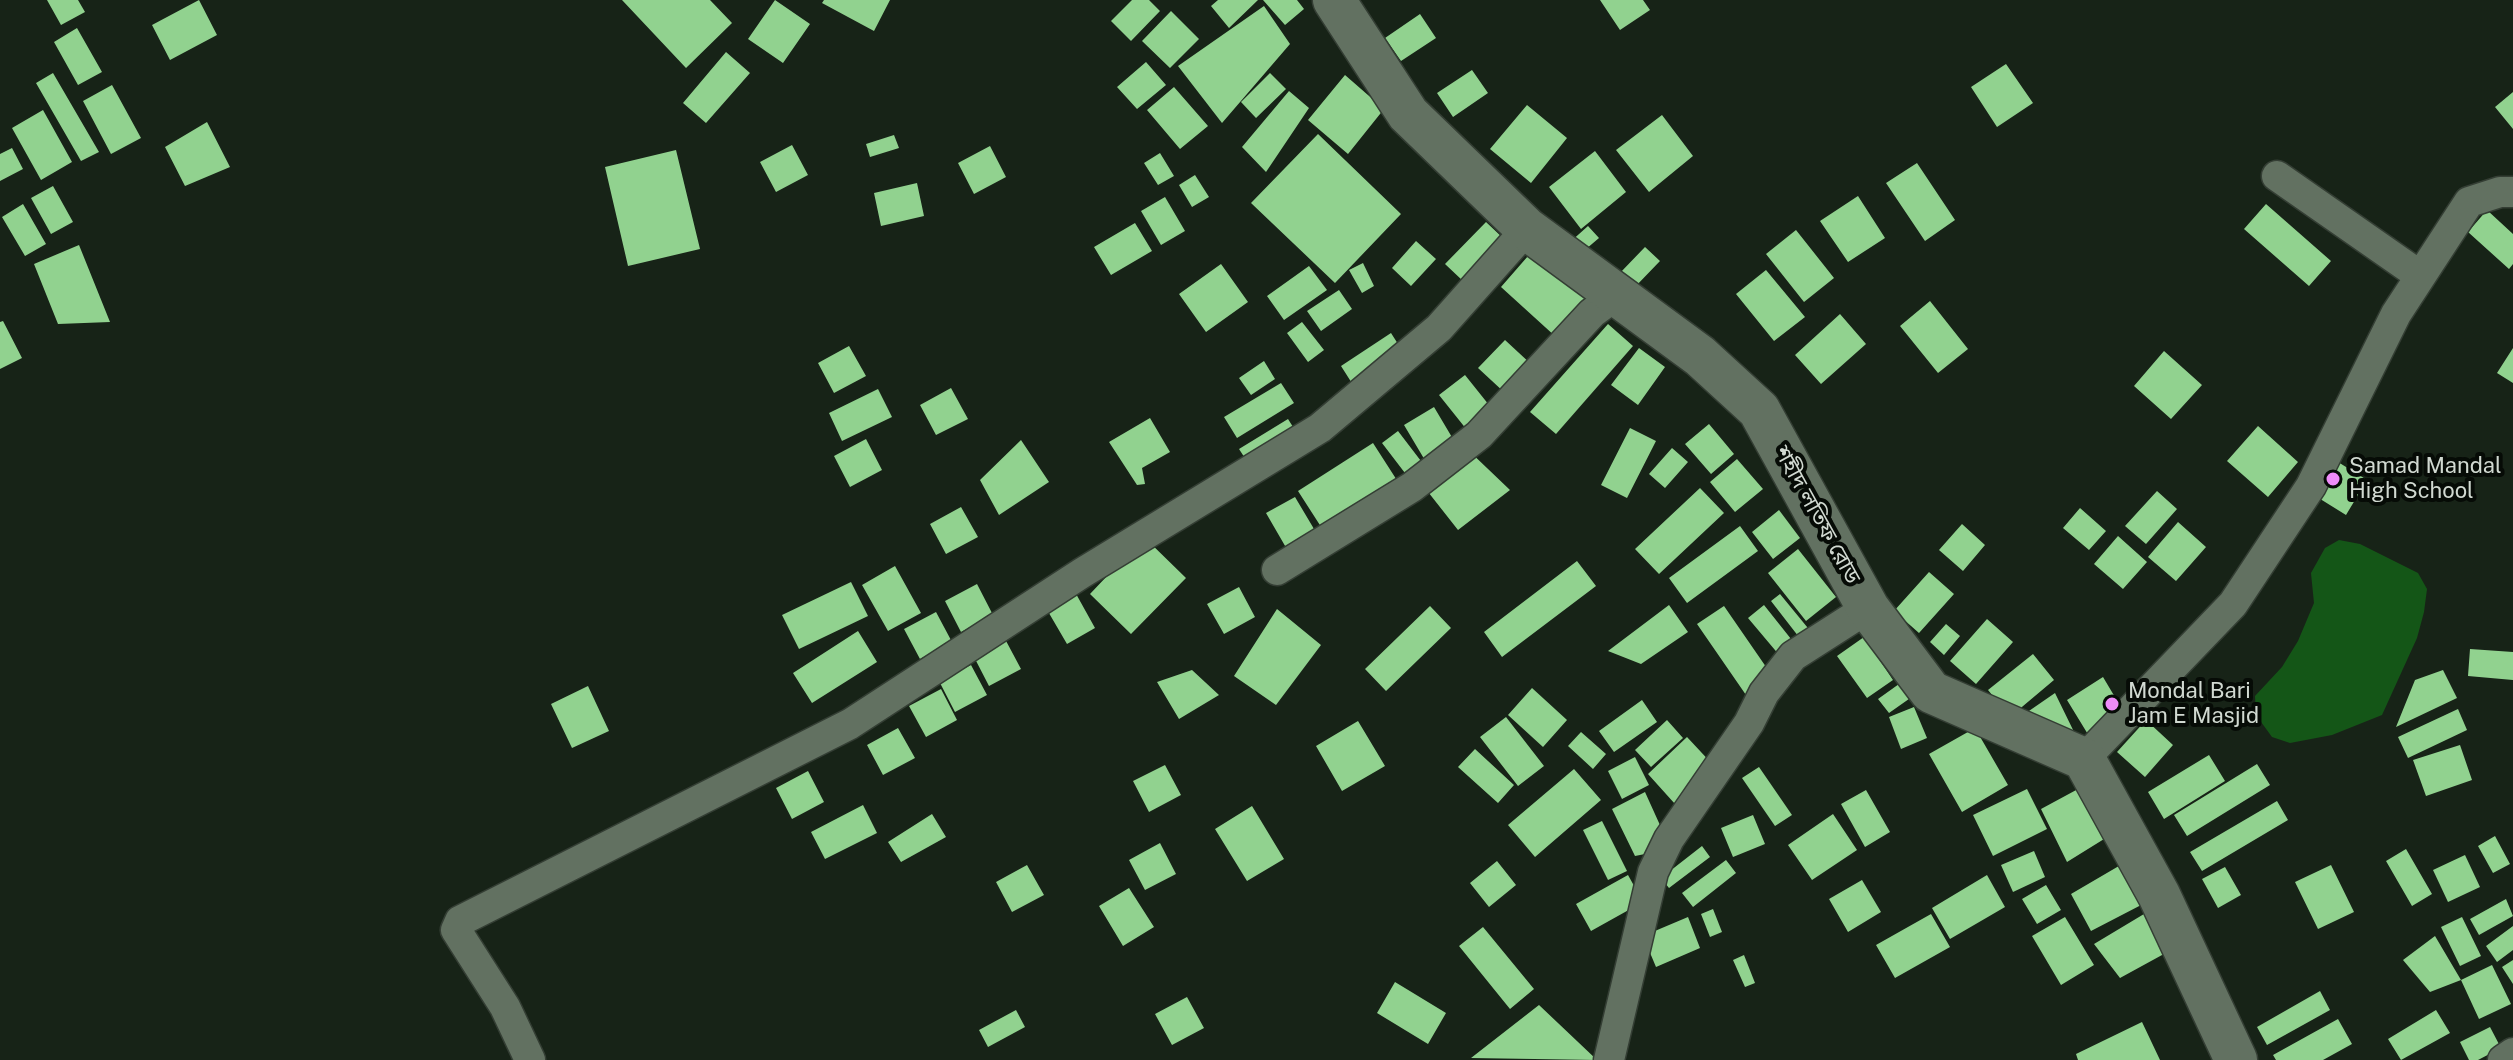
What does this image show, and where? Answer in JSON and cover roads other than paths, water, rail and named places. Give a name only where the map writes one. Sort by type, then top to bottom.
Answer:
[{"type":"street","name":"শহীদ লতিফ রোড","points":[[1334,0],[1408,114],[1527,229],[1619,293],[1700,356],[1759,410],[1868,608],[1931,692],[2084,759]]},
{"type":"street","points":[[2277,176],[2419,275]]},
{"type":"street","points":[[2236,1060],[2159,895],[2084,759],[2233,604],[2311,486],[2396,314],[2469,202],[2500,192],[2513,192]]},
{"type":"street","points":[[530,1060],[505,1007],[456,930],[460,921],[850,724],[1082,573],[1320,428],[1439,328],[1527,229]]},
{"type":"street","points":[[1277,570],[1412,487],[1479,435],[1592,313],[1619,293]]},
{"type":"street","points":[[1609,1060],[1653,872],[1669,839],[1749,723],[1764,693],[1793,656],[1868,608]]},
{"type":"street","points":[[2503,1060],[2513,1053]]},
{"type":"place","name":"Samad Mandal High School","points":[[2333,479]]},
{"type":"place","name":"Mondal Bari Jam E Masjid","points":[[2112,704]]}]
